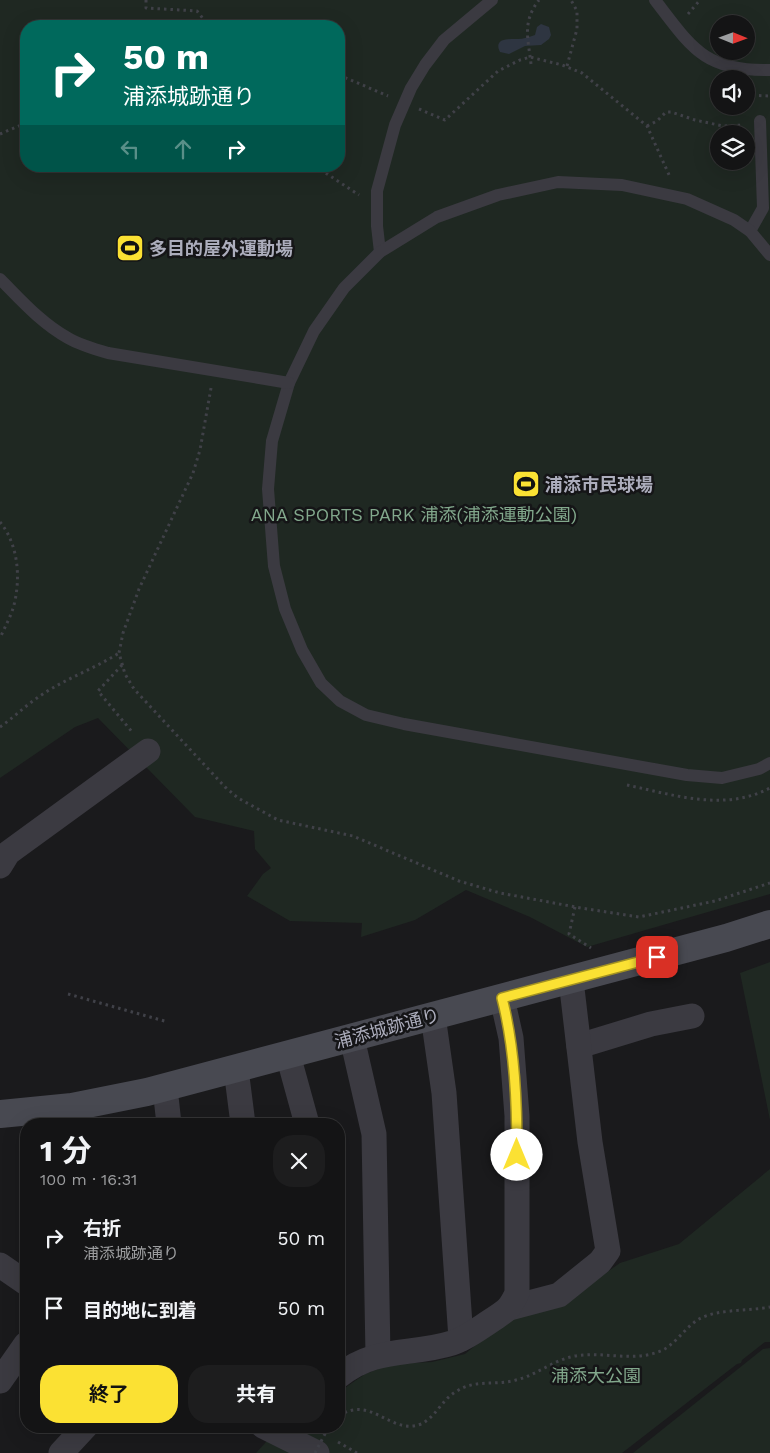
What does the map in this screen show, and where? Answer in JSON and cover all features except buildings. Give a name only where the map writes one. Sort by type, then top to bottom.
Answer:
[{"type":"main road","name":"浦添城跡通り","points":[[0,1114],[72,1107],[164,1088],[571,980],[726,938],[770,924]]},
{"type":"street","points":[[0,866],[8,853],[148,751]]},
{"type":"street","points":[[345,1370],[352,1364],[378,1355],[431,1348],[461,1339],[510,1308],[559,1295],[600,1262],[608,1251],[590,1142],[571,980]]},
{"type":"street","points":[[502,998],[511,1038],[517,1116],[517,1293],[510,1308]]},
{"type":"street","points":[[433,1016],[444,1093],[461,1339]]},
{"type":"street","points":[[579,1046],[650,1024],[692,1016]]},
{"type":"street","points":[[352,1038],[374,1134],[378,1355]]},
{"type":"street","points":[[288,1055],[305,1118]]},
{"type":"street","points":[[236,1069],[242,1118]]},
{"type":"street","points":[[164,1088],[168,1118]]},
{"type":"street","points":[[0,1265],[20,1279]]},
{"type":"street","points":[[0,1381],[20,1353]]},
{"type":"street","points":[[61,1453],[80,1433]]},
{"type":"street","points":[[280,1433],[316,1453]]},
{"type":"lane","points":[[380,252],[377,226],[377,192],[395,125],[411,88],[444,40],[492,0]]},
{"type":"lane","points":[[655,0],[683,36],[701,55],[724,66],[746,71],[770,70]]},
{"type":"lane","points":[[750,231],[763,208],[761,123]]},
{"type":"lane","points":[[770,255],[750,231],[734,220],[686,199],[622,185],[558,182],[498,195],[437,217],[380,252],[344,288],[314,331],[289,383],[272,441],[268,489],[274,566],[285,609],[302,650],[321,683],[340,701],[366,715],[404,724],[687,775],[722,778],[759,769],[770,763]]},
{"type":"lane","points":[[0,279],[37,316],[52,328],[86,346],[108,353],[289,383]]},
{"type":"path","points":[[146,0],[146,8],[197,11],[204,20]]},
{"type":"path","points":[[531,64],[527,23],[539,0]]},
{"type":"path","points":[[566,66],[577,29],[577,11],[571,0]]},
{"type":"path","points":[[345,78],[444,120],[498,71],[520,60],[530,58],[566,66],[582,73],[646,126],[665,165],[676,197]]},
{"type":"path","points":[[755,95],[770,96]]},
{"type":"path","points":[[646,126],[657,121],[666,112],[723,126],[761,123]]},
{"type":"path","points":[[0,134],[20,126]]},
{"type":"path","points":[[324,172],[377,207]]},
{"type":"path","points":[[214,371],[200,450],[193,474],[139,589],[118,653],[134,690],[225,787],[238,798],[278,820],[352,836],[459,881],[500,893],[575,907],[639,917],[715,901],[770,883]]},
{"type":"path","points":[[0,522],[8,532],[16,554],[17,579],[14,606],[0,638]]},
{"type":"path","points":[[1,725],[37,698],[118,653]]},
{"type":"path","points":[[122,665],[98,691],[148,751]]},
{"type":"path","points":[[575,907],[569,934],[595,951]]},
{"type":"path","points":[[68,994],[168,1022]]},
{"type":"path","points":[[345,1412],[349,1410],[364,1409],[394,1422],[412,1426],[427,1420],[450,1396],[470,1385],[515,1381],[574,1356],[586,1354],[635,1356],[657,1353],[667,1347],[695,1322],[706,1316],[770,1307]]},
{"type":"path","points":[[316,1453],[326,1433]]},
{"type":"green space","name":"ANA SPORTS PARK 浦添(浦添運動公園)","points":[[0,0],[770,0],[770,894],[587,947],[530,917],[466,890],[415,920],[361,937],[362,923],[290,921],[247,896],[263,874],[271,868],[255,849],[254,831],[195,817],[98,718],[75,727],[0,778]]},
{"type":"green space","points":[[770,962],[770,1120],[740,973]]},
{"type":"green space","name":"浦添大公園","points":[[770,1169],[770,1342],[765,1342],[742,1360],[741,1363],[737,1364],[622,1453],[256,1453],[266,1442],[279,1433],[345,1433],[345,1388],[365,1374],[391,1364],[432,1362],[465,1354],[501,1324],[518,1316],[559,1306],[620,1263],[679,1244]]},
{"type":"green space","points":[[770,1348],[770,1453],[633,1453],[763,1349]]},
{"type":"water","points":[[541,24],[549,27],[551,35],[541,45],[525,46],[509,54],[500,52],[498,47],[500,42],[507,39],[520,39],[535,35],[537,27]]},
{"type":"place","name":"多目的屋外運動場","points":[[130,248]]},
{"type":"place","name":"浦添市民球場","points":[[526,484]]},
{"type":"route","points":[[517,1155],[517,1116],[511,1038],[502,998],[657,957]]}]
